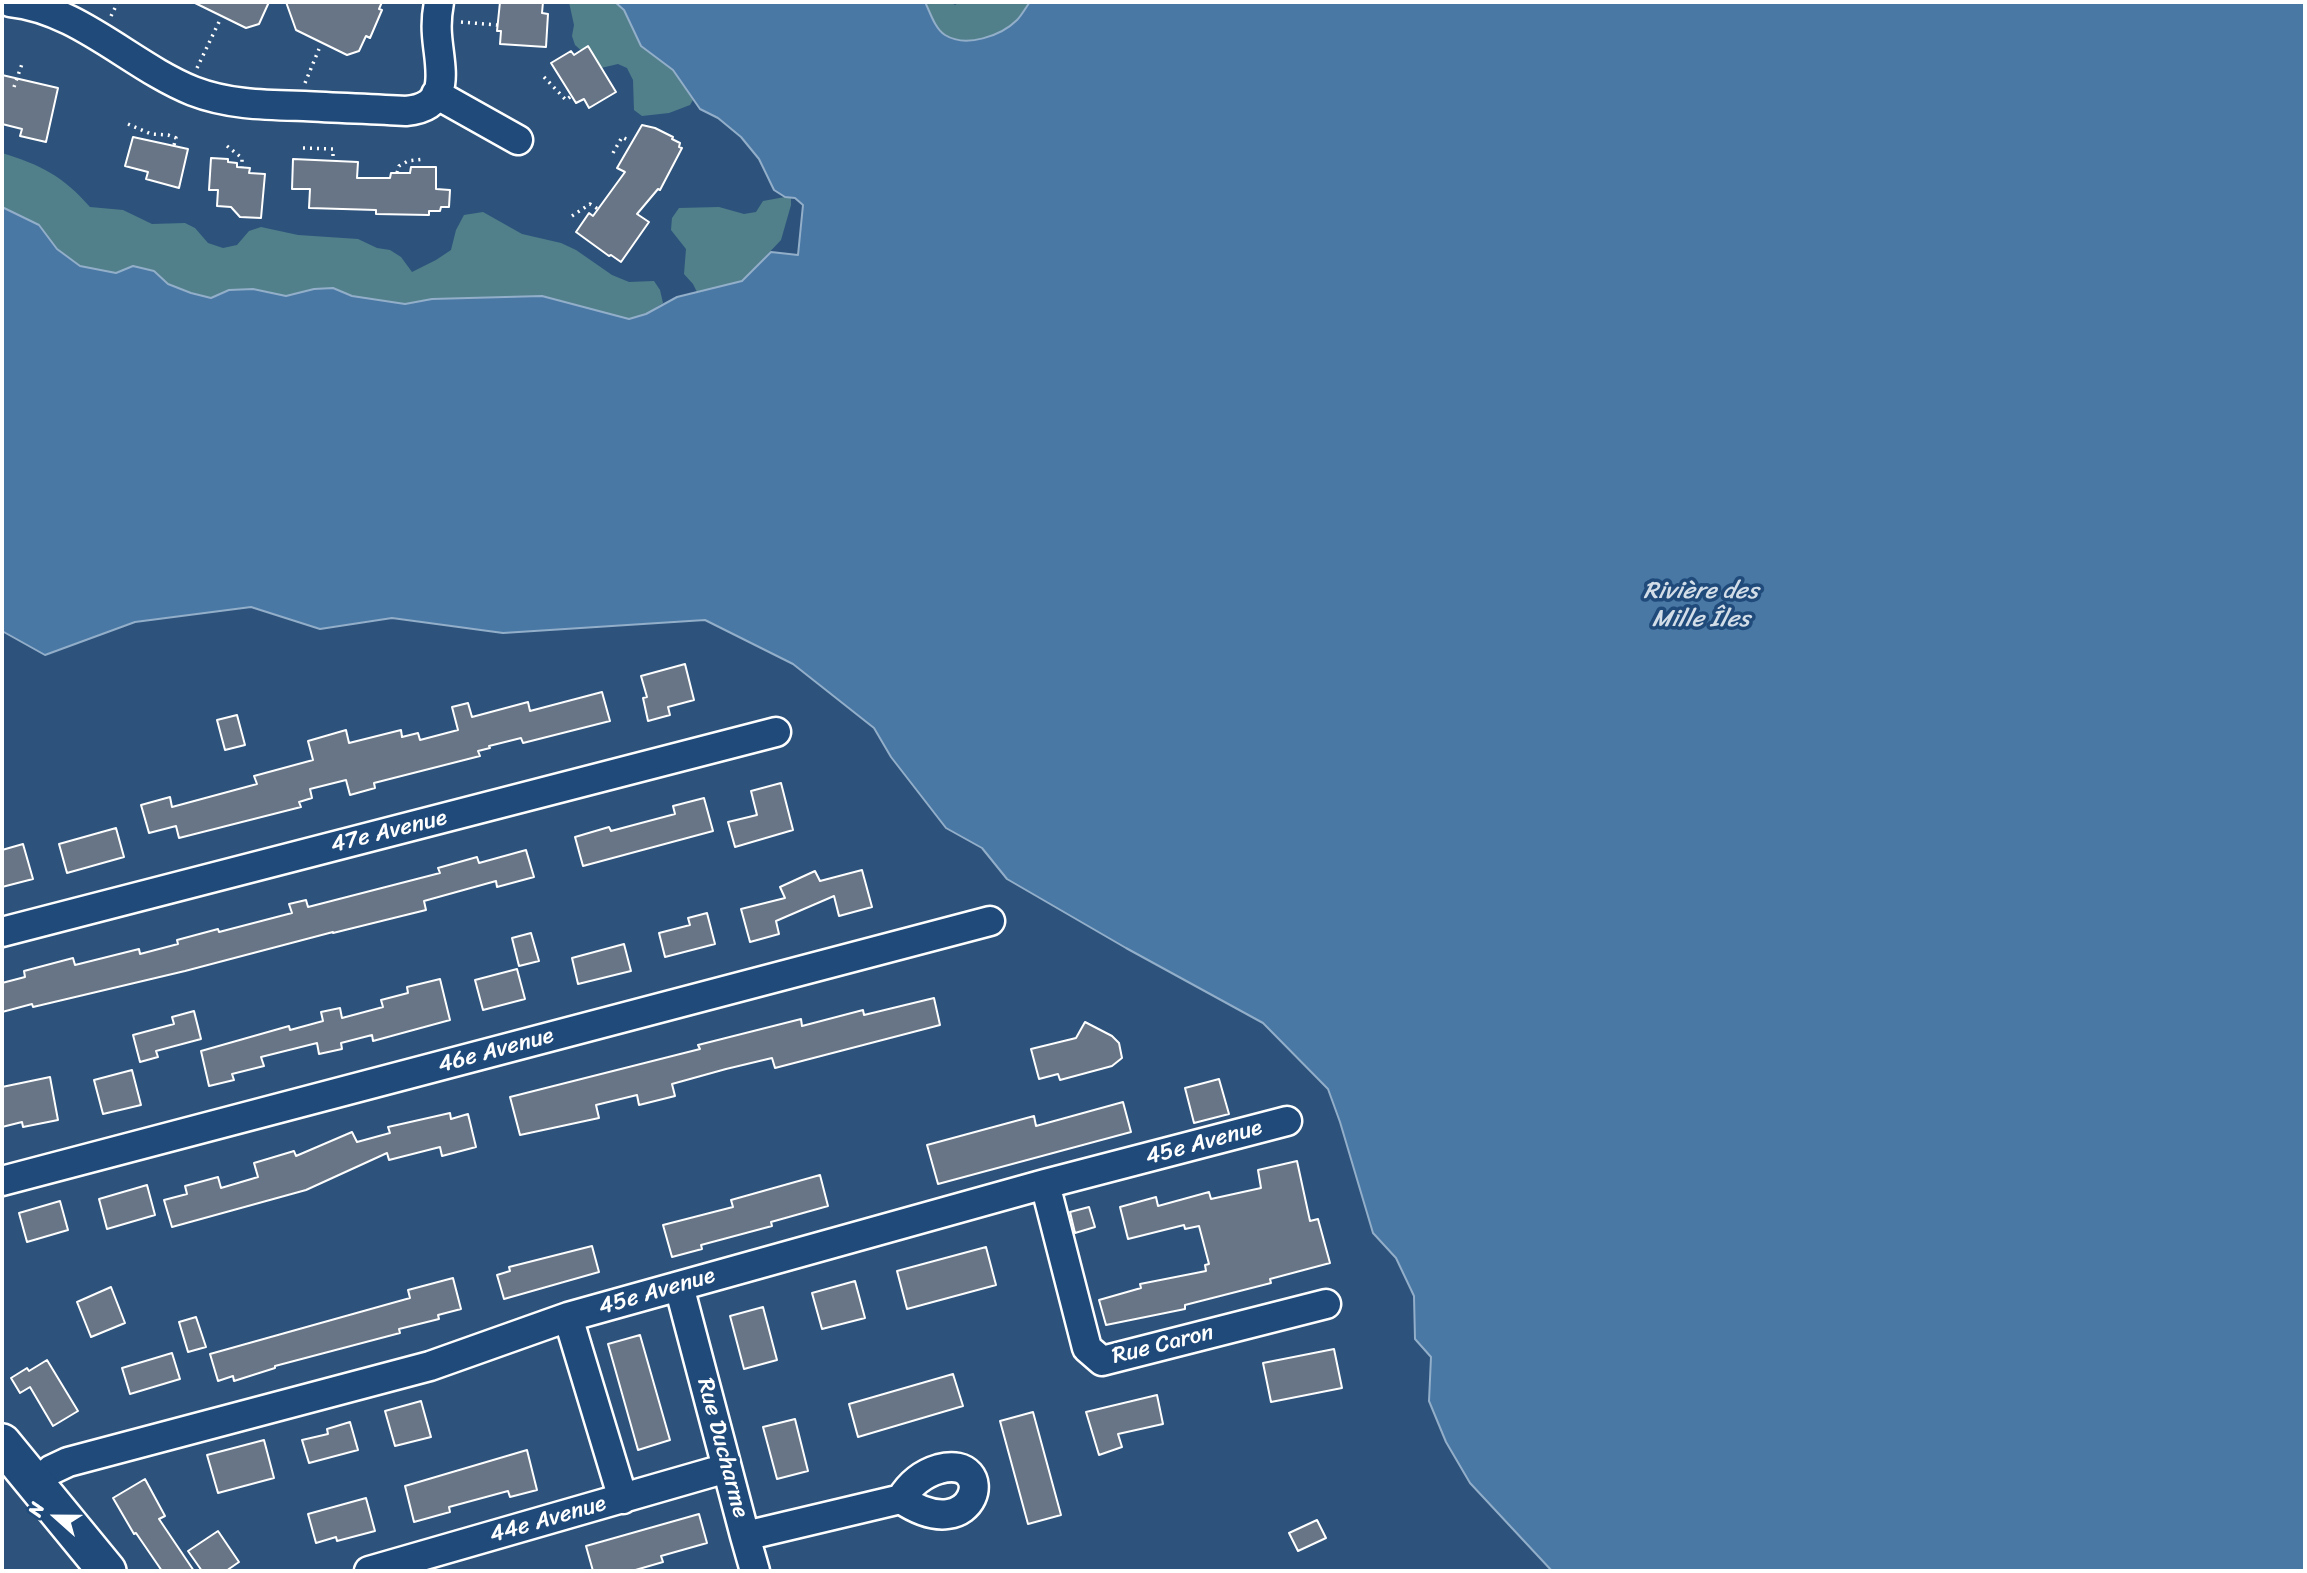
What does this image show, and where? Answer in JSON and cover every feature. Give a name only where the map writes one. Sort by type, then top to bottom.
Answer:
[{"type":"main road","points":[[5,1453],[35,1483],[107,1571]]},
{"type":"street","points":[[10,2],[38,8],[77,24],[165,77],[221,100],[259,105],[406,111],[423,107],[436,94],[442,81],[437,36],[445,11]]},
{"type":"street","points":[[436,94],[518,140]]},
{"type":"street","name":"47e Avenue","points":[[2,932],[776,732]]},
{"type":"street","name":"46e Avenue","points":[[2,1181],[990,921]]},
{"type":"street","name":"45e Avenue","points":[[35,1483],[51,1470],[68,1462],[430,1366],[568,1317],[1045,1184],[1287,1121]]},
{"type":"street","name":"Rue Caron","points":[[1045,1184],[1087,1348],[1102,1361],[1326,1304]]},
{"type":"street","name":"Rue Ducharme","points":[[679,1286],[745,1536],[901,1499]]},
{"type":"street","points":[[568,1317],[623,1499]]},
{"type":"street","name":"44e Avenue","points":[[369,1571],[727,1468]]},
{"type":"street","points":[[745,1536],[755,1571]]},
{"type":"path","points":[[445,11],[497,25]]},
{"type":"path","points":[[193,75],[219,22]]},
{"type":"path","points":[[304,90],[319,49]]},
{"type":"path","points":[[14,87],[23,61]]},
{"type":"path","points":[[544,77],[566,100],[572,96]]},
{"type":"path","points":[[128,124],[151,134],[176,138],[174,145]]},
{"type":"path","points":[[613,153],[622,137],[630,141]]},
{"type":"path","points":[[227,146],[242,159],[242,167]]},
{"type":"path","points":[[303,148],[333,149],[333,160]]},
{"type":"path","points":[[397,173],[399,166],[408,160],[424,159]]},
{"type":"path","points":[[572,216],[590,204],[598,209]]},
{"type":"green space","points":[[569,2],[615,2],[624,10],[641,46],[673,70],[693,100],[690,105],[669,113],[642,116],[634,110],[633,80],[627,68],[618,64],[601,68],[575,45]]},
{"type":"green space","points":[[925,2],[950,2],[955,5],[960,2],[1030,2],[1017,20],[1002,31],[983,38],[963,40],[953,39],[941,32]]},
{"type":"green space","points":[[2,153],[28,162],[61,179],[90,207],[123,210],[152,224],[185,223],[195,228],[208,243],[223,248],[237,245],[249,231],[261,227],[298,235],[358,239],[377,248],[390,250],[401,257],[412,272],[451,250],[456,230],[464,215],[483,212],[522,234],[561,243],[576,250],[612,275],[629,282],[654,281],[660,290],[663,303],[646,314],[629,319],[542,296],[432,299],[405,304],[352,296],[332,288],[286,296],[253,289],[229,290],[211,298],[168,284],[154,271],[133,266],[116,273],[80,266],[57,249],[39,225],[2,207]]},
{"type":"green space","points":[[791,198],[791,205],[781,240],[742,281],[697,292],[684,274],[686,249],[671,230],[672,218],[679,208],[719,207],[744,214],[756,212],[763,201]]},
{"type":"water","name":"Rivière des Mille Îles","points":[[615,2],[925,2],[941,32],[953,39],[973,40],[993,35],[1010,26],[1030,2],[2305,2],[2305,1571],[1552,1571],[1470,1483],[1446,1442],[1429,1401],[1431,1357],[1415,1339],[1414,1296],[1396,1258],[1373,1233],[1328,1089],[1263,1023],[1007,879],[982,848],[946,828],[891,757],[874,728],[793,664],[705,620],[503,633],[392,618],[320,629],[251,607],[135,622],[45,655],[2,631],[2,207],[39,225],[57,249],[80,266],[116,273],[133,266],[154,271],[168,284],[211,298],[229,290],[253,289],[286,296],[314,289],[333,288],[352,296],[405,304],[432,299],[542,296],[629,319],[646,314],[677,297],[742,281],[771,252],[798,255],[803,205],[795,198],[785,197],[774,190],[759,159],[741,137],[718,118],[700,109],[673,70],[641,46],[624,10]]},
{"type":"building","points":[[193,2],[269,2],[259,24],[246,28]]},
{"type":"building","points":[[286,2],[382,2],[379,9],[382,10],[370,38],[366,36],[359,51],[347,55],[296,30]]},
{"type":"building","points":[[500,2],[543,2],[542,13],[548,14],[546,47],[500,44],[501,31],[497,31]]},
{"type":"building","points":[[588,46],[616,92],[589,108],[584,99],[576,103],[551,63],[571,51],[574,55]]},
{"type":"building","points":[[2,75],[58,88],[46,142],[20,136],[22,129],[2,124]]},
{"type":"building","points":[[642,125],[673,137],[682,148],[660,190],[658,189],[637,214],[649,222],[621,262],[576,232],[589,213],[593,216],[625,172],[617,168]]},
{"type":"building","points":[[133,137],[188,149],[179,188],[146,179],[148,172],[125,166]]},
{"type":"building","points":[[211,158],[228,159],[228,162],[237,163],[237,167],[250,168],[249,173],[265,174],[261,218],[240,217],[231,207],[217,206],[218,190],[209,190]]},
{"type":"building","points":[[293,159],[358,162],[357,178],[390,178],[391,173],[410,173],[411,167],[436,167],[436,189],[450,190],[449,207],[441,207],[440,211],[429,211],[429,215],[309,208],[310,189],[292,189]]},
{"type":"building","points":[[685,664],[694,700],[668,707],[670,715],[648,721],[643,698],[647,697],[641,676]]},
{"type":"building","points":[[602,692],[610,721],[523,743],[521,738],[489,746],[490,748],[478,751],[480,756],[374,783],[375,788],[350,795],[346,780],[310,789],[312,798],[299,802],[301,807],[179,838],[176,826],[149,833],[141,805],[170,797],[172,807],[257,784],[254,776],[313,760],[308,741],[346,730],[349,743],[401,730],[402,737],[418,733],[420,740],[458,730],[452,707],[468,703],[472,717],[528,702],[530,711]]},
{"type":"building","points":[[237,715],[245,745],[225,750],[217,720]]},
{"type":"building","points":[[781,783],[793,830],[735,847],[728,822],[757,815],[751,791]]},
{"type":"building","points":[[704,798],[713,831],[583,866],[575,837],[609,827],[611,831],[675,814],[673,806]]},
{"type":"building","points":[[116,828],[124,857],[67,873],[59,844]]},
{"type":"building","points":[[23,844],[33,879],[2,887],[2,850]]},
{"type":"building","points":[[526,850],[534,877],[497,887],[496,881],[424,901],[426,910],[185,971],[2,1012],[2,983],[25,977],[24,971],[73,958],[75,965],[139,949],[140,954],[178,944],[177,940],[292,913],[289,904],[306,900],[308,907],[440,873],[438,868],[477,857],[479,863]]},
{"type":"building","points":[[862,870],[872,907],[839,916],[834,896],[776,921],[779,934],[750,942],[741,909],[785,898],[780,887],[815,871],[820,881]]},
{"type":"building","points":[[707,913],[715,944],[665,957],[659,933],[690,925],[688,918]]},
{"type":"building","points":[[531,933],[539,961],[519,966],[512,938]]},
{"type":"building","points":[[624,944],[631,971],[578,984],[572,958]]},
{"type":"building","points":[[517,969],[525,999],[483,1010],[475,980]]},
{"type":"building","points":[[440,979],[450,1020],[373,1041],[372,1035],[341,1043],[342,1049],[319,1054],[317,1043],[261,1057],[264,1066],[232,1074],[234,1080],[209,1086],[201,1051],[289,1026],[290,1030],[323,1021],[321,1012],[340,1008],[342,1018],[383,1007],[381,1000],[408,993],[407,987]]},
{"type":"building","points":[[934,998],[940,1025],[775,1068],[772,1058],[726,1069],[672,1084],[675,1096],[639,1105],[637,1095],[596,1105],[599,1118],[520,1135],[510,1097],[700,1049],[698,1045],[801,1019],[802,1026],[863,1010],[864,1015]]},
{"type":"building","points":[[194,1011],[201,1039],[156,1051],[158,1057],[140,1062],[133,1035],[174,1024],[172,1017]]},
{"type":"building","points":[[1085,1022],[1112,1036],[1119,1043],[1122,1058],[1112,1066],[1060,1080],[1058,1074],[1039,1079],[1031,1049],[1076,1038]]},
{"type":"building","points":[[132,1070],[141,1105],[103,1114],[94,1080]]},
{"type":"building","points":[[50,1077],[58,1120],[23,1127],[22,1122],[2,1127],[2,1087]]},
{"type":"building","points":[[1219,1079],[1229,1114],[1194,1123],[1185,1088]]},
{"type":"building","points":[[1123,1102],[1131,1132],[938,1184],[927,1145],[1034,1116],[1036,1126]]},
{"type":"building","points":[[450,1113],[451,1119],[468,1114],[476,1147],[442,1156],[440,1147],[389,1160],[387,1153],[306,1190],[172,1227],[164,1200],[187,1194],[185,1186],[218,1177],[221,1188],[258,1177],[254,1163],[294,1151],[296,1156],[352,1132],[357,1142],[390,1133],[388,1127]]},
{"type":"building","points":[[1297,1161],[1310,1221],[1318,1219],[1330,1263],[1270,1279],[1271,1283],[1185,1305],[1185,1309],[1106,1325],[1099,1300],[1141,1288],[1140,1284],[1206,1271],[1205,1265],[1209,1264],[1199,1226],[1185,1229],[1184,1225],[1128,1239],[1120,1207],[1156,1197],[1158,1206],[1209,1192],[1211,1199],[1261,1188],[1258,1170]]},
{"type":"building","points":[[820,1175],[828,1206],[771,1222],[772,1226],[701,1245],[702,1249],[672,1257],[663,1225],[733,1207],[731,1200]]},
{"type":"building","points":[[147,1185],[155,1215],[107,1229],[99,1199]]},
{"type":"building","points":[[60,1201],[68,1230],[27,1242],[19,1213]]},
{"type":"building","points":[[1089,1207],[1095,1227],[1075,1233],[1070,1212]]},
{"type":"building","points":[[592,1246],[599,1272],[504,1299],[497,1275],[510,1271],[509,1267]]},
{"type":"building","points":[[986,1247],[996,1285],[907,1309],[897,1271]]},
{"type":"building","points":[[453,1278],[461,1309],[438,1315],[439,1319],[399,1329],[400,1333],[275,1366],[234,1381],[233,1376],[218,1381],[210,1354],[410,1298],[408,1290]]},
{"type":"building","points":[[855,1281],[865,1318],[822,1329],[812,1293]]},
{"type":"building","points":[[111,1287],[125,1323],[91,1337],[77,1302]]},
{"type":"building","points":[[763,1307],[777,1360],[744,1369],[730,1316]]},
{"type":"building","points":[[196,1317],[206,1347],[188,1352],[179,1322]]},
{"type":"building","points":[[640,1335],[670,1440],[638,1450],[608,1344]]},
{"type":"building","points":[[1334,1349],[1342,1388],[1271,1402],[1263,1363]]},
{"type":"building","points":[[172,1353],[180,1379],[130,1394],[122,1368]]},
{"type":"building","points":[[47,1360],[78,1411],[53,1426],[30,1387],[20,1393],[11,1378]]},
{"type":"building","points":[[953,1374],[963,1406],[858,1437],[849,1404]]},
{"type":"building","points":[[1157,1395],[1163,1424],[1118,1434],[1122,1447],[1099,1455],[1086,1412]]},
{"type":"building","points":[[421,1401],[431,1437],[395,1446],[385,1411]]},
{"type":"building","points":[[1033,1412],[1061,1515],[1028,1524],[1000,1421]]},
{"type":"building","points":[[795,1419],[808,1471],[777,1479],[763,1427]]},
{"type":"building","points":[[350,1422],[358,1450],[309,1463],[302,1440],[328,1434],[327,1429]]},
{"type":"building","points":[[264,1440],[274,1478],[218,1493],[207,1455]]},
{"type":"building","points":[[527,1450],[537,1490],[510,1497],[508,1491],[449,1507],[450,1512],[414,1522],[405,1486]]},
{"type":"building","points":[[145,1479],[165,1516],[159,1519],[194,1571],[162,1571],[136,1533],[134,1534],[113,1498]]},
{"type":"building","points":[[366,1498],[375,1531],[337,1541],[336,1537],[316,1543],[308,1514]]},
{"type":"building","points":[[699,1514],[707,1543],[661,1556],[663,1562],[632,1571],[593,1571],[586,1546]]},
{"type":"building","points":[[1317,1520],[1326,1538],[1298,1551],[1289,1533]]},
{"type":"building","points":[[218,1531],[239,1562],[226,1571],[202,1571],[188,1551]]}]
